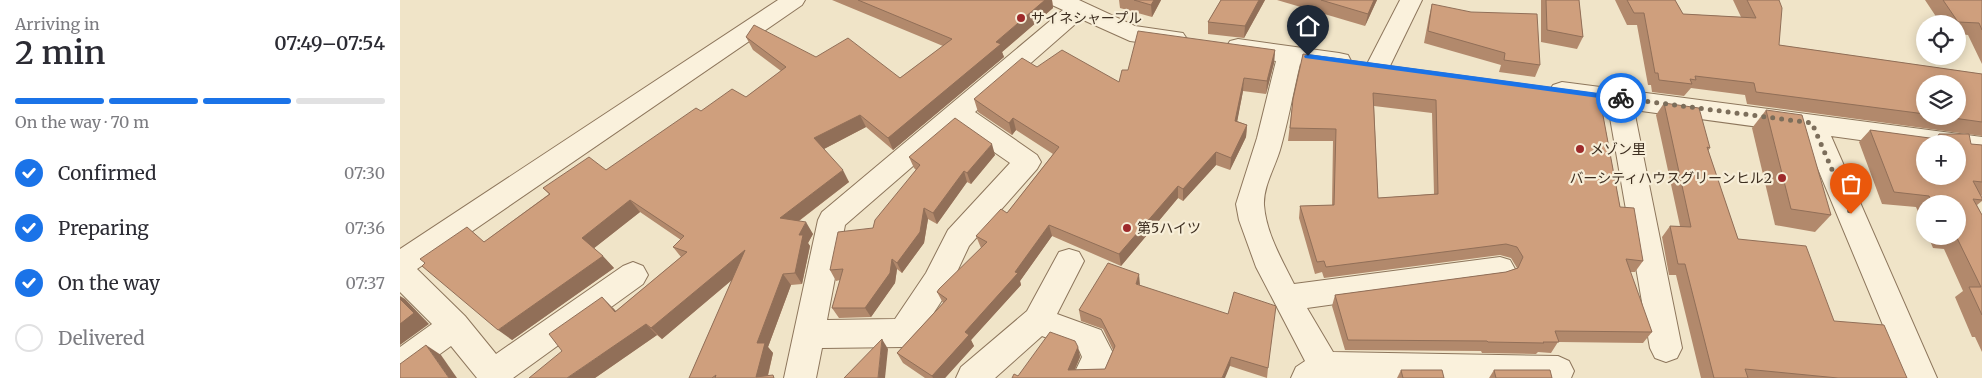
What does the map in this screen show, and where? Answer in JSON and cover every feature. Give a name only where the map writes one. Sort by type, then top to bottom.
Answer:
[{"type":"street","points":[[400,265],[794,0]]},
{"type":"street","points":[[800,378],[832,220],[957,113],[1069,4],[1130,33],[1388,67],[1403,2]]},
{"type":"street","points":[[1290,54],[1267,149],[1250,203],[1256,233],[1321,374],[1558,371]]},
{"type":"street","points":[[1542,88],[1982,147]]},
{"type":"street","points":[[1619,98],[1666,348]]},
{"type":"street","points":[[809,334],[903,333],[937,282],[958,238],[1028,162],[957,113]]},
{"type":"street","points":[[1812,123],[1921,378]]},
{"type":"street","points":[[972,378],[1038,321],[1068,260]]},
{"type":"street","points":[[1287,298],[1500,269]]},
{"type":"street","points":[[400,272],[454,326],[493,374],[633,275]]},
{"type":"street","points":[[1038,321],[1090,340],[1099,357],[1088,378]]},
{"type":"street","points":[[400,365],[454,326]]},
{"type":"building","points":[[858,0],[1045,0],[996,42],[1001,44],[888,138],[860,115],[814,138],[843,170],[780,218],[806,222],[799,235],[803,235],[795,273],[783,274],[757,343],[765,343],[756,377],[773,375],[774,378],[715,378],[716,375],[712,378],[689,378],[745,250],[651,328],[646,324],[567,378],[529,378],[562,351],[549,334],[602,297],[615,312],[687,252],[673,247],[684,236],[630,200],[582,238],[603,256],[498,330],[422,266],[425,263],[420,259],[467,227],[484,242],[550,194],[543,188],[589,157],[606,170],[696,108],[701,111],[732,89],[746,97],[786,67],[746,37],[754,25],[816,57],[848,38],[900,78],[952,39]]},
{"type":"building","points":[[1134,0],[1154,0],[1151,5]]},
{"type":"building","points":[[1221,0],[1259,0],[1245,26],[1208,22]]},
{"type":"building","points":[[1321,0],[1374,0],[1368,14]]},
{"type":"building","points":[[1546,0],[1579,0],[1583,37],[1547,30]]},
{"type":"building","points":[[1627,0],[1675,0],[1683,14],[1756,18],[1747,0],[1779,0],[1782,8],[1779,45],[1982,74],[1982,122],[1966,120],[1966,75],[1916,75],[1916,113],[1756,92],[1754,83],[1695,76],[1696,80],[1690,79],[1692,84],[1659,80],[1658,73],[1655,73],[1644,13],[1634,13]]},
{"type":"building","points":[[1943,0],[1982,0],[1982,30],[1979,23],[1966,22],[1966,15],[1953,15]]},
{"type":"building","points":[[1432,4],[1471,12],[1537,14],[1540,65],[1504,60],[1505,53],[1428,31]]},
{"type":"building","points":[[1138,31],[1275,50],[1267,81],[1244,78],[1235,121],[1247,125],[1231,158],[1216,152],[1183,189],[1178,186],[1119,254],[1049,225],[1015,272],[1018,273],[965,332],[969,335],[932,376],[897,353],[947,299],[937,292],[939,289],[987,242],[976,236],[1001,209],[1007,213],[1059,147],[1013,118],[1009,123],[974,99],[1022,58],[1037,67],[1062,50],[1119,82],[1122,70],[1128,70]]},
{"type":"building","points":[[1303,54],[1599,94],[1620,207],[1634,208],[1643,261],[1626,259],[1652,332],[1555,331],[1559,342],[1544,343],[1348,340],[1335,295],[1506,272],[1518,268],[1523,257],[1517,247],[1506,244],[1326,267],[1324,261],[1317,262],[1300,206],[1334,205],[1336,129],[1290,128],[1293,99]],"holes":[[[1373,93],[1436,100],[1438,194],[1378,198]]]},
{"type":"building","points":[[1664,103],[1699,108],[1710,148],[1707,147],[1738,239],[1806,246],[1834,321],[1884,325],[1907,378],[1838,378],[1745,369],[1748,378],[1714,378],[1685,264],[1678,264],[1670,226],[1691,227]]},
{"type":"building","points":[[1766,110],[1802,115],[1831,215],[1791,209]]},
{"type":"building","points":[[955,118],[992,144],[967,173],[964,171],[933,213],[924,208],[920,232],[897,263],[892,259],[890,273],[865,308],[832,308],[843,269],[830,270],[838,232],[873,228],[875,220],[920,165],[909,157]]},
{"type":"building","points":[[1870,130],[1916,136],[1916,185],[1966,185],[1966,135],[1939,134],[1969,134],[1971,144],[1982,145],[1982,182],[1973,181],[1982,200],[1973,199],[1982,215],[1982,315],[1969,287],[1981,287],[1960,245],[1966,245],[1966,195],[1920,195],[1894,192]]},
{"type":"building","points":[[1108,263],[1139,274],[1136,284],[1228,314],[1234,292],[1276,306],[1268,368],[1231,357],[1222,378],[1012,378],[1014,374],[1018,376],[1050,332],[1075,341],[1078,347],[1068,370],[1105,369],[1115,346],[1101,319],[1079,310]]},
{"type":"building","points":[[400,299],[414,313],[400,324]]},
{"type":"building","points":[[882,339],[878,378],[844,378]]},
{"type":"building","points":[[426,345],[449,378],[400,378],[400,364]]},
{"type":"building","points":[[1401,370],[1442,370],[1444,378],[1403,378]]},
{"type":"building","points":[[1494,370],[1550,370],[1552,378],[1496,378]]},
{"type":"way so far","points":[[1621,98],[1812,123],[1851,214]]},
{"type":"place","name":"サイネシャープル","points":[[1021,18]]},
{"type":"place","name":"メゾン里","points":[[1580,149]]},
{"type":"place","name":"バーシティハウスグリーンヒル2","points":[[1782,178]]},
{"type":"place","name":"第5ハイツ","points":[[1127,228]]},
{"type":"route","points":[[1308,56],[1621,98]]}]
